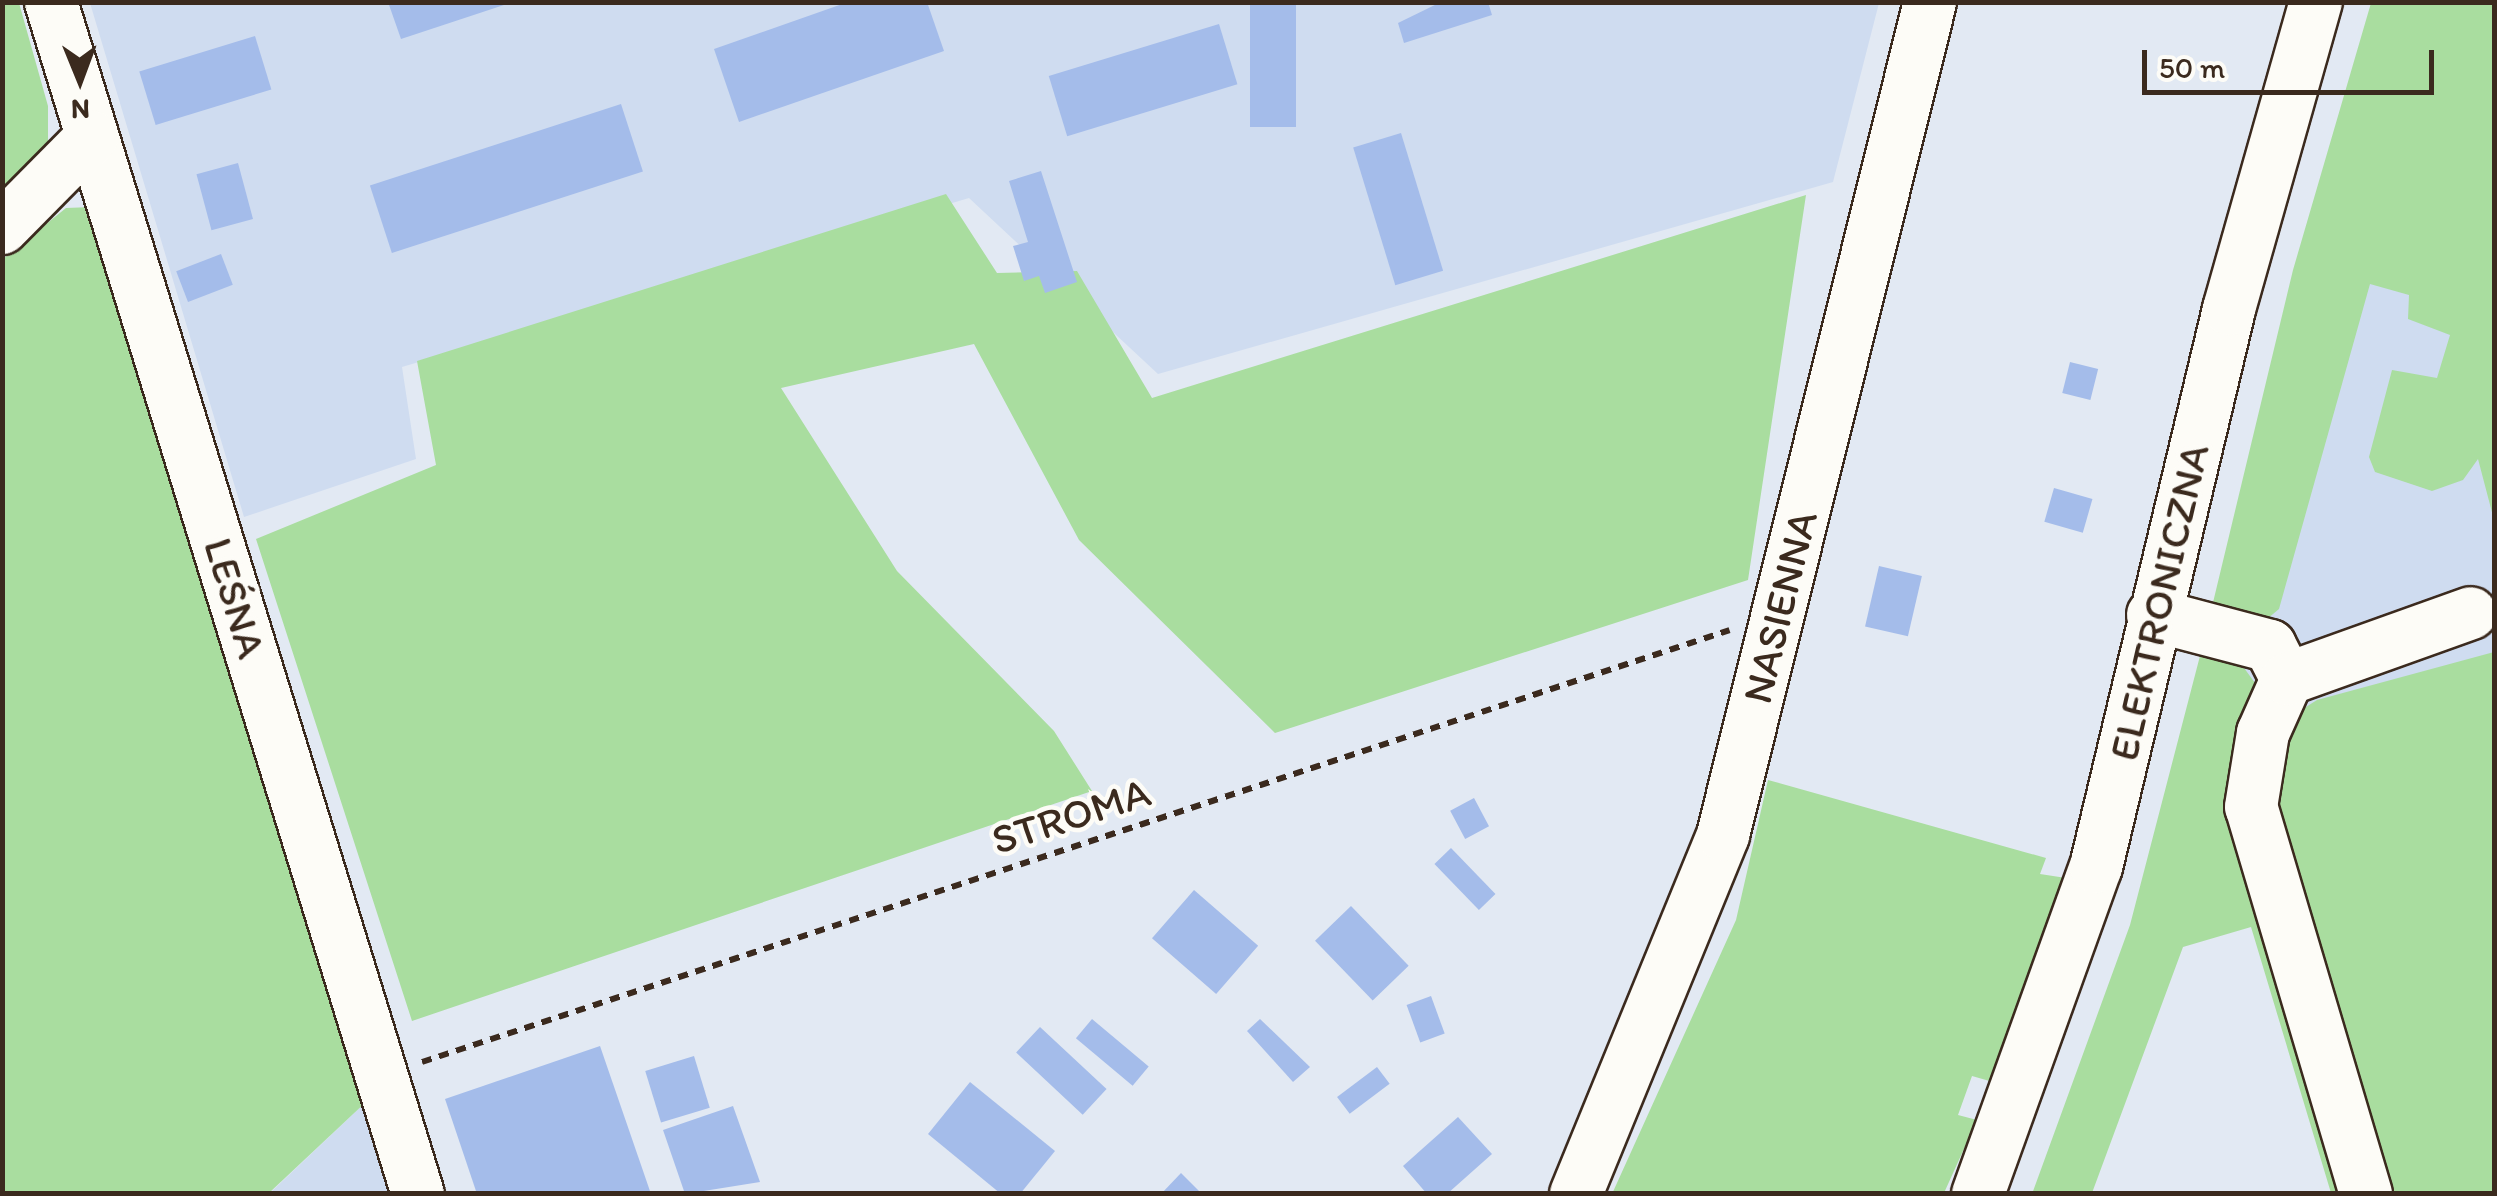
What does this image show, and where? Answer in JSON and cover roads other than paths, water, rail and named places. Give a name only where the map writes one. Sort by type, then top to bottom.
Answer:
[{"type":"street","name":"LEŚNA","points":[[51,2],[418,1194]]},
{"type":"street","name":"NASIENNA","points":[[1576,1194],[1724,835],[1930,2]]},
{"type":"street","name":"ELEKTRONICZNA","points":[[1978,1194],[2096,867],[2153,615],[2316,2]]},
{"type":"street","points":[[2,228],[92,137]]},
{"type":"street","points":[[2366,1194],[2250,807],[2262,733],[2288,679],[2471,613]]},
{"type":"street","points":[[2153,615],[2270,646],[2288,679]]}]
